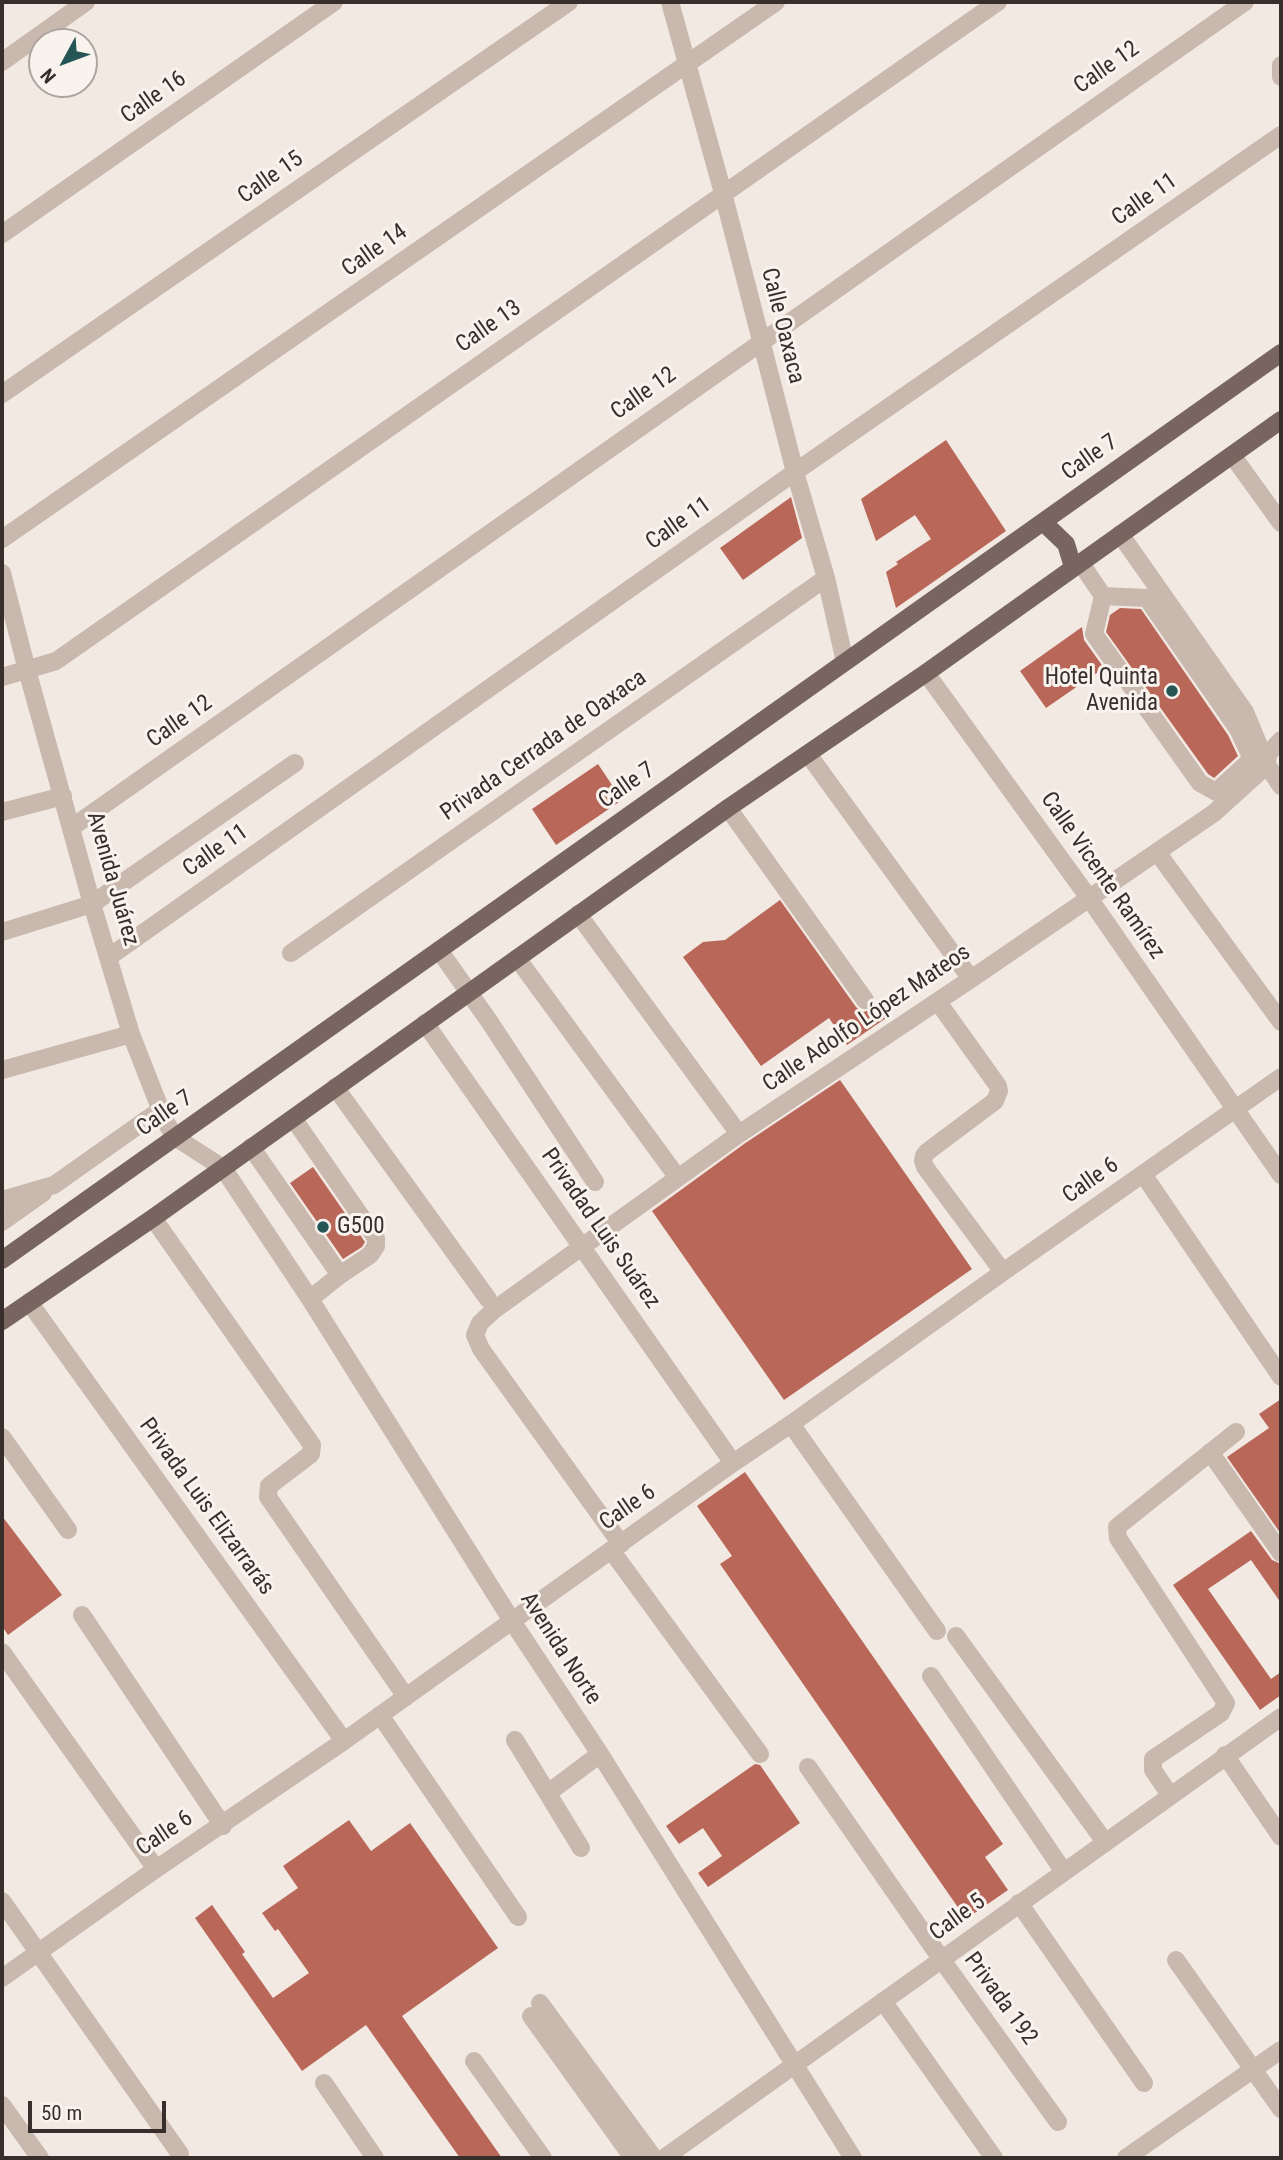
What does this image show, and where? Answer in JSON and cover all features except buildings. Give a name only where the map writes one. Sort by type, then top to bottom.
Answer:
[{"type":"main road","name":"Calle 7","points":[[2,1260],[1281,353]]},
{"type":"main road","points":[[2,1321],[153,1218],[578,914],[926,673],[1281,420]]},
{"type":"main road","points":[[1043,522],[1066,544],[1077,565]]},
{"type":"street","points":[[2,62],[86,2]]},
{"type":"street","name":"Calle 16","points":[[2,234],[334,2]]},
{"type":"street","name":"Calle 15","points":[[2,394],[569,2]]},
{"type":"street","name":"Calle Oaxaca","points":[[670,2],[723,193],[795,472],[826,578],[845,662]]},
{"type":"street","name":"Calle 14","points":[[2,539],[776,2]]},
{"type":"street","name":"Calle 13","points":[[2,677],[56,661],[998,2]]},
{"type":"street","name":"Calle 12","points":[[71,828],[1245,2]]},
{"type":"street","points":[[1281,65],[1281,77]]},
{"type":"street","name":"Calle 11","points":[[108,957],[795,472],[1281,135]]},
{"type":"street","points":[[1232,455],[1281,523]]},
{"type":"street","points":[[1120,534],[1245,712],[1267,765],[1281,786]]},
{"type":"street","points":[[1077,565],[1103,596],[1147,598],[1238,729],[1252,759],[1216,792],[1200,783],[1094,634],[1103,596]]},
{"type":"street","name":"Avenida Juárez","points":[[2,573],[92,904],[131,1034],[160,1110],[175,1137],[223,1168]]},
{"type":"street","name":"Privada Cerrada de Oaxaca","points":[[290,953],[826,578]]},
{"type":"street","name":"Calle Vicente Ramírez","points":[[926,673],[1088,898],[1281,1175]]},
{"type":"street","name":"Calle Adolfo López Mateos","points":[[616,1547],[481,1349],[475,1335],[480,1323],[494,1310],[739,1134],[1214,813],[1267,765],[1268,754],[1281,740]]},
{"type":"street","points":[[808,754],[971,979]]},
{"type":"street","points":[[2,932],[92,904],[295,763]]},
{"type":"street","points":[[2,812],[63,796]]},
{"type":"street","points":[[728,808],[865,1000]]},
{"type":"street","points":[[1157,852],[1281,1022]]},
{"type":"street","points":[[578,914],[739,1134]]},
{"type":"street","points":[[439,950],[595,1182]]},
{"type":"street","points":[[517,958],[678,1178]]},
{"type":"street","points":[[938,1002],[999,1091],[999,1097],[927,1152],[923,1161],[1003,1272]]},
{"type":"street","name":"Privadad Luis Suárez","points":[[425,1023],[733,1463]]},
{"type":"street","points":[[2,1070],[131,1034]]},
{"type":"street","name":"Calle 6","points":[[2,1978],[344,1741],[1281,1077]]},
{"type":"street","points":[[335,1087],[488,1299]]},
{"type":"street","points":[[2,1222],[160,1110]]},
{"type":"street","points":[[293,1118],[376,1238],[376,1246],[370,1255],[310,1299]]},
{"type":"street","points":[[251,1147],[340,1275]]},
{"type":"street","name":"Avenida Norte","points":[[223,1168],[310,1299],[512,1621],[600,1754],[853,2158]]},
{"type":"street","points":[[1143,1174],[1281,1377]]},
{"type":"street","points":[[2,1200],[54,1185]]},
{"type":"street","points":[[153,1218],[310,1441],[313,1450],[307,1458],[273,1482],[267,1490],[272,1502],[406,1697]]},
{"type":"street","name":"Privada Luis Elizarrarás","points":[[29,1302],[344,1741]]},
{"type":"street","points":[[791,1424],[937,1631]]},
{"type":"street","points":[[1171,1794],[1153,1770],[1153,1759],[1222,1713],[1226,1703],[1116,1533],[1120,1523],[1236,1432]]},
{"type":"street","points":[[2,1437],[68,1530]]},
{"type":"street","points":[[1210,1452],[1281,1553]]},
{"type":"street","points":[[616,1547],[761,1754]]},
{"type":"street","points":[[82,1615],[223,1826]]},
{"type":"street","points":[[956,1636],[1105,1842]]},
{"type":"street","points":[[2,1652],[156,1869]]},
{"type":"street","points":[[930,1676],[1064,1872]]},
{"type":"street","points":[[380,1715],[518,1917]]},
{"type":"street","name":"Calle 5","points":[[664,2158],[1281,1717]]},
{"type":"street","points":[[515,1740],[581,1848]]},
{"type":"street","points":[[548,1793],[600,1754]]},
{"type":"street","points":[[1225,1755],[1281,1837]]},
{"type":"street","name":"Privada 192","points":[[807,1767],[1058,2122]]},
{"type":"street","points":[[2,1901],[180,2154]]},
{"type":"street","points":[[1019,1903],[1144,2083]]},
{"type":"street","points":[[1177,1960],[1281,2109]]},
{"type":"street","points":[[883,2001],[994,2158]]},
{"type":"street","points":[[633,2158],[535,2009],[654,2158]]},
{"type":"street","points":[[1126,2158],[1281,2050]]},
{"type":"street","points":[[474,2061],[543,2158]]},
{"type":"street","points":[[324,2083],[376,2158]]},
{"type":"street","points":[[2,2105],[40,2158]]},
{"type":"place","name":"Hotel Quinta Avenida","points":[[1172,691]]},
{"type":"place","name":"G500","points":[[323,1227]]}]
